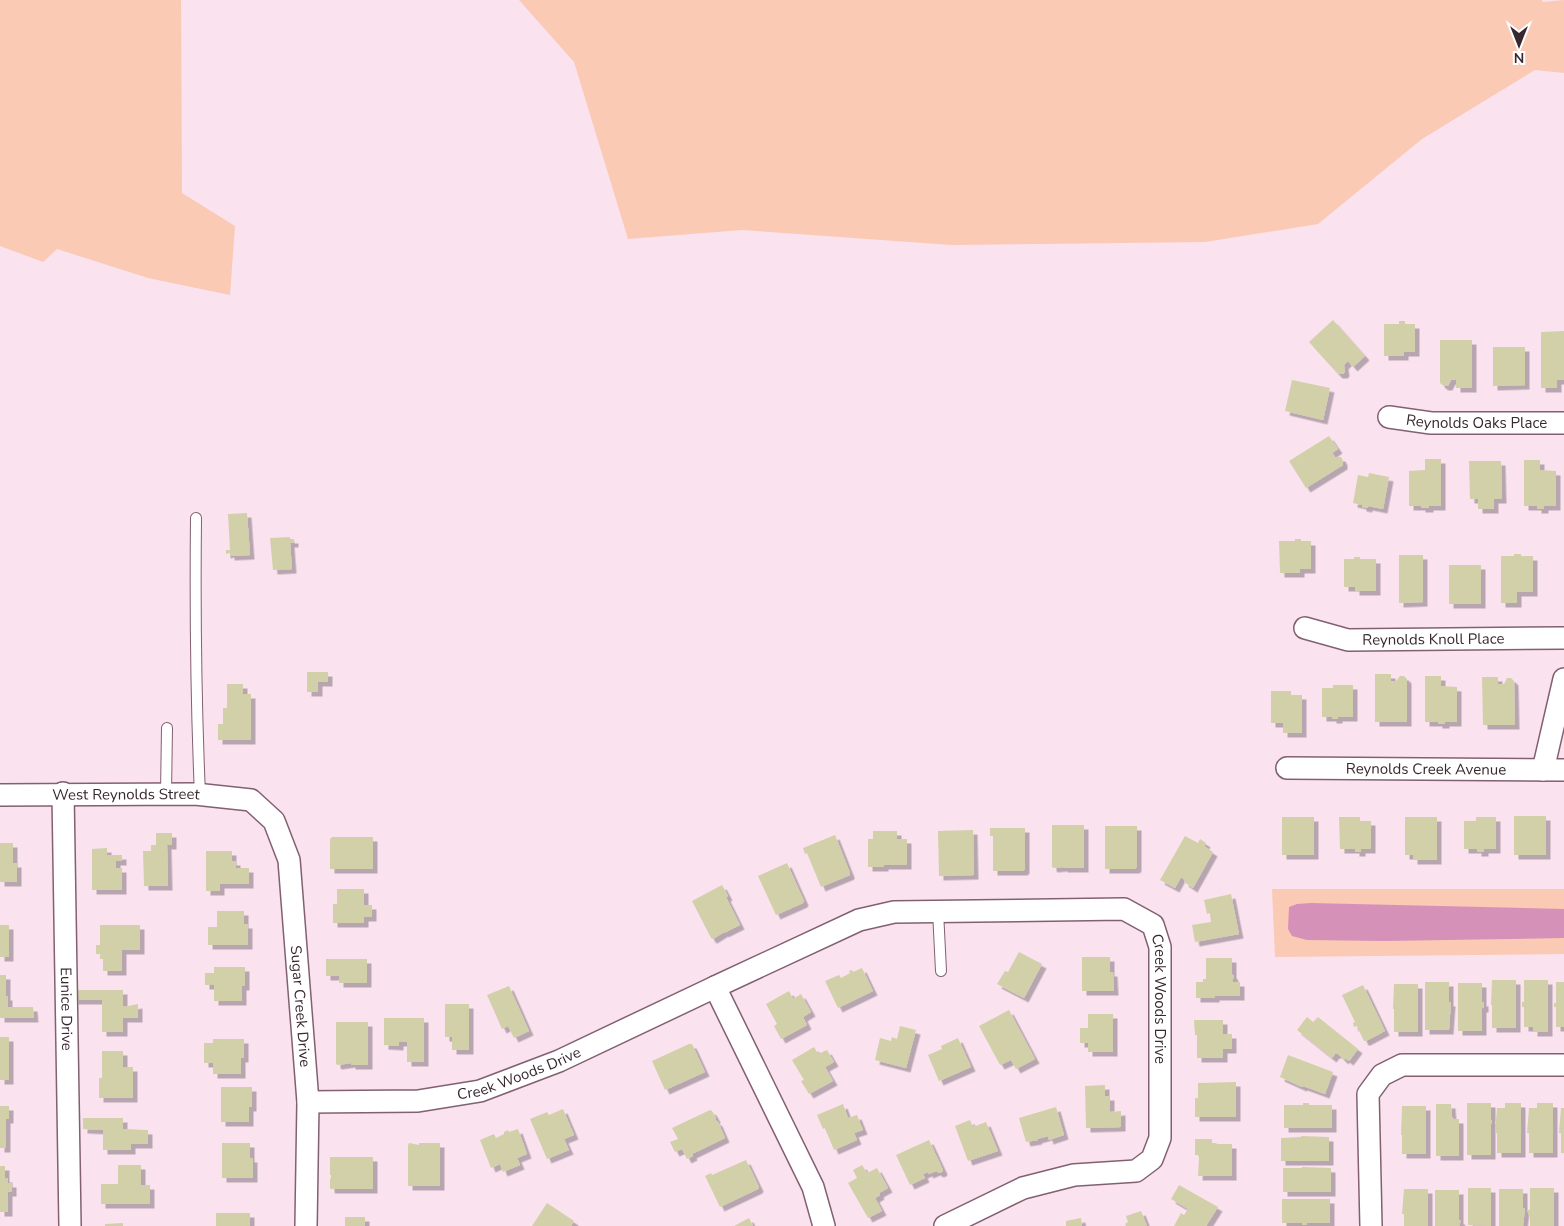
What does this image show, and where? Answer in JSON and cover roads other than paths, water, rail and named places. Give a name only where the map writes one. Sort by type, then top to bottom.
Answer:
[{"type":"street","name":"Reynolds Oaks Place","points":[[1388,417],[1431,423],[1564,423]]},
{"type":"street","name":"Reynolds Knoll Place","points":[[1305,628],[1348,640],[1564,638]]},
{"type":"street","points":[[1554,770],[1564,679]]},
{"type":"street","name":"Reynolds Creek Avenue","points":[[1286,768],[1554,770]]},
{"type":"street","name":"West Reynolds Street","points":[[0,795],[63,793],[200,794],[251,800]]},
{"type":"street","name":"Eunice Drive","points":[[63,793],[70,1226]]},
{"type":"street","name":"Sugar Creek Drive","points":[[251,800],[274,821],[289,860],[308,1102],[306,1226]]},
{"type":"street","name":"Creek Woods Drive","points":[[308,1102],[418,1101],[480,1091],[559,1061],[859,920],[894,912],[1124,909],[1153,925],[1160,947],[1160,1138],[1152,1159],[1136,1171],[1074,1175],[1023,1188],[945,1226]]},
{"type":"street","points":[[715,987],[813,1187],[824,1226]]},
{"type":"street","points":[[1371,1226],[1368,1094],[1382,1075],[1402,1065],[1564,1065]]},
{"type":"lane","points":[[196,518],[196,662],[200,794]]},
{"type":"lane","points":[[166,794],[165,750],[167,728]]},
{"type":"lane","points":[[938,911],[941,971]]}]
